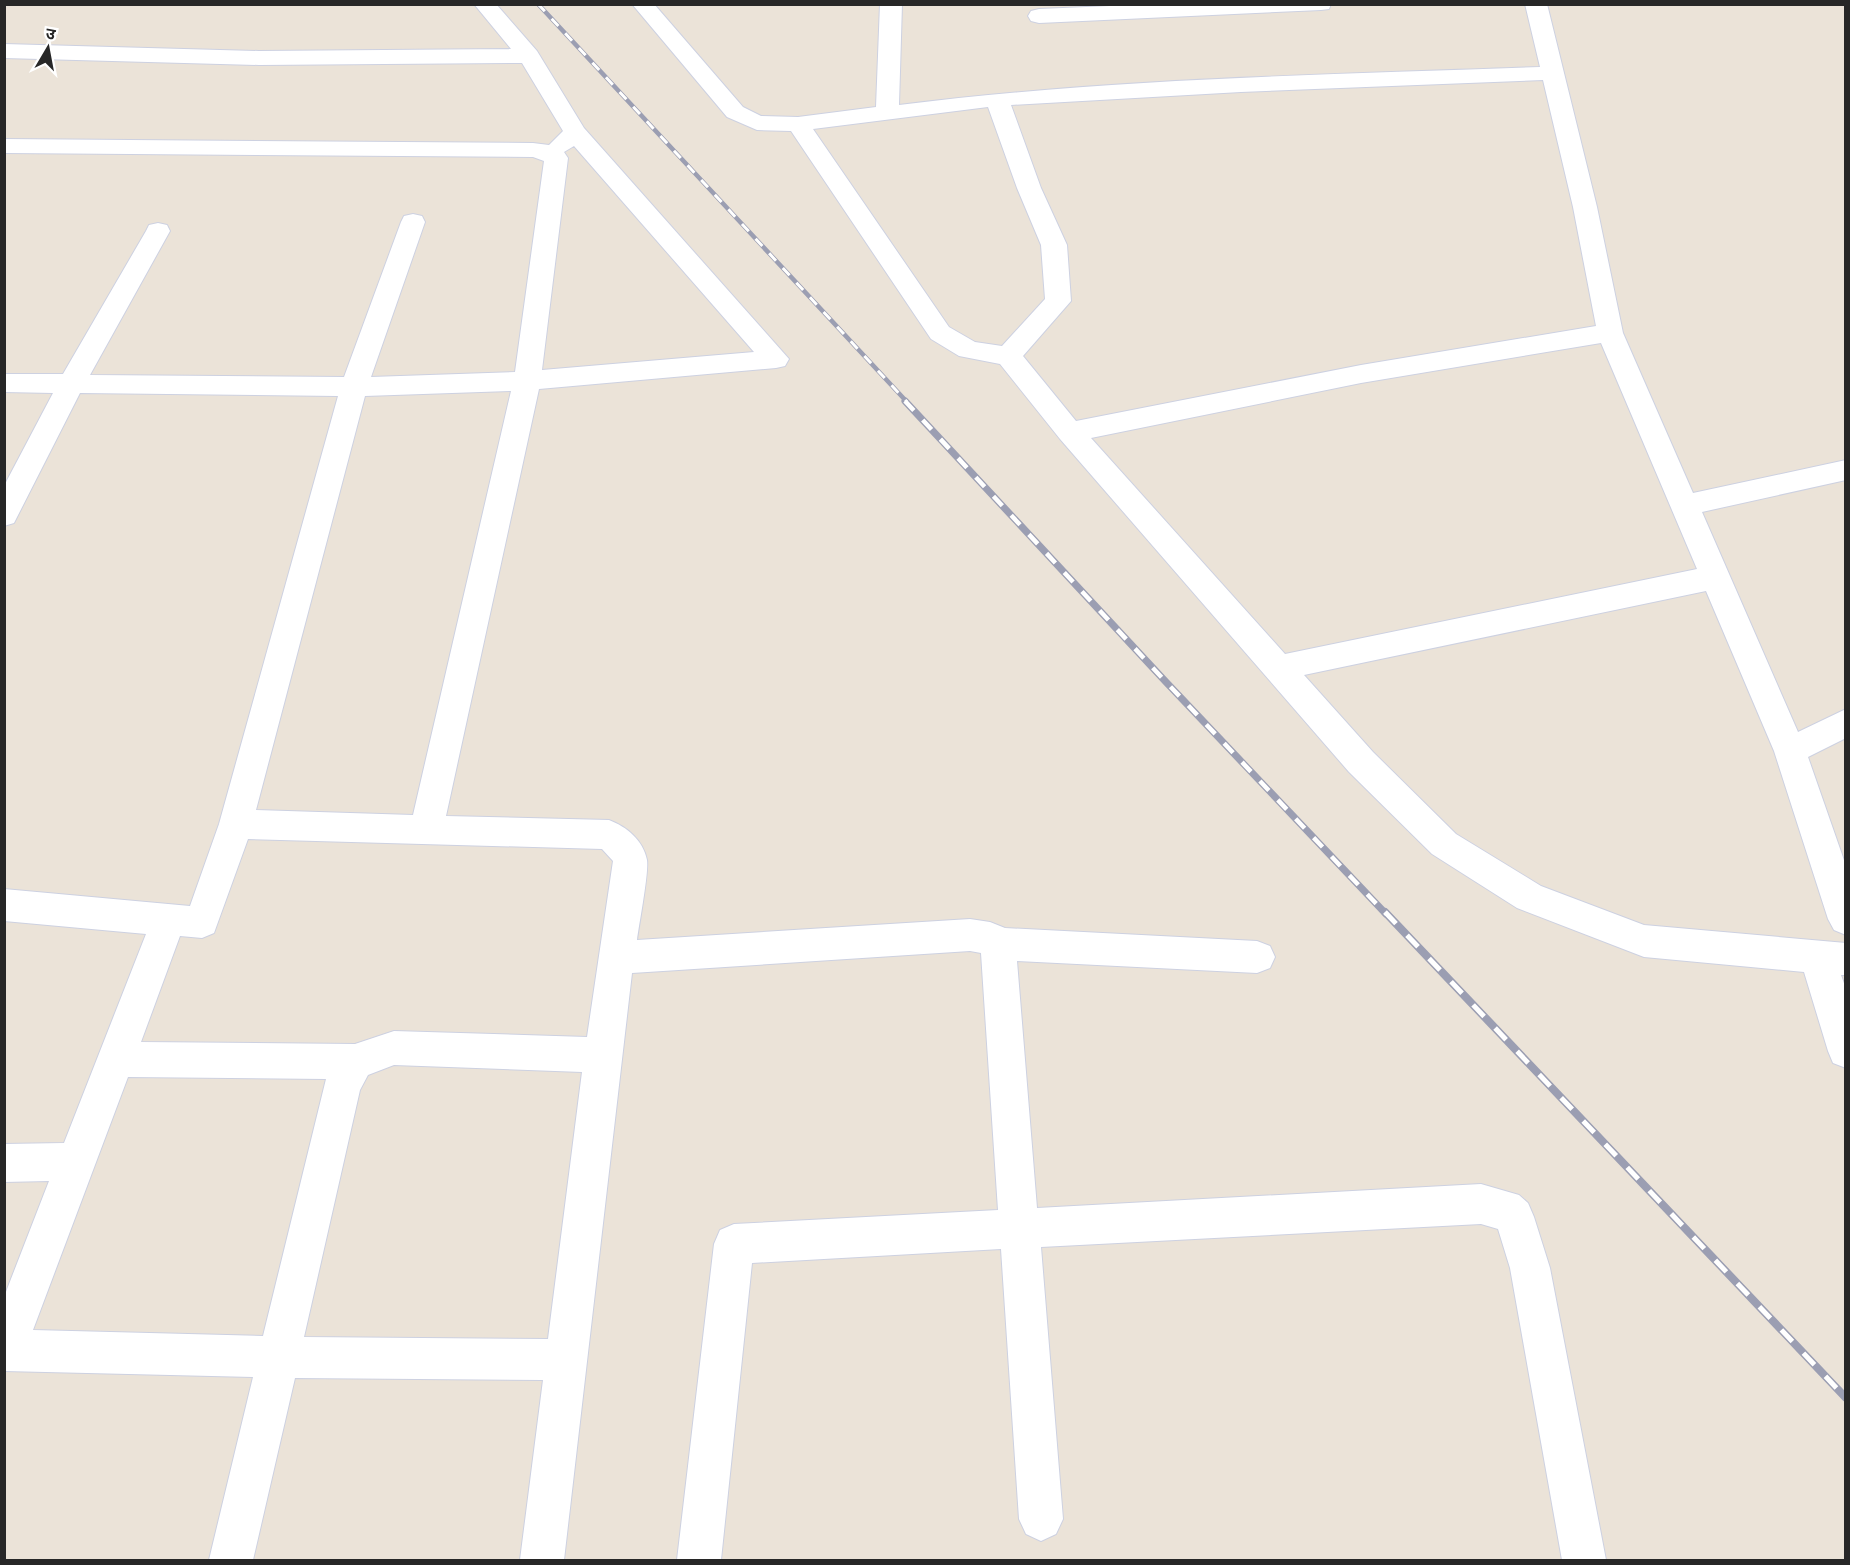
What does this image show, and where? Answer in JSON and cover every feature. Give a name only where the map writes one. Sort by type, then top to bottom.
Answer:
[{"type":"street","points":[[4,383],[70,386],[354,387],[527,381],[776,359],[575,132],[529,56],[484,4]]},
{"type":"street","points":[[642,4],[735,112],[757,123],[798,124],[999,99],[1241,85],[1553,73]]},
{"type":"street","points":[[887,113],[891,4]]},
{"type":"street","points":[[1039,16],[1321,4]]},
{"type":"street","points":[[1536,4],[1585,207],[1610,333],[1790,751],[1845,919]]},
{"type":"street","points":[[4,51],[259,58],[529,56]]},
{"type":"street","points":[[999,99],[1000,109],[1029,188],[1054,245],[1058,301],[1008,356]]},
{"type":"street","points":[[798,124],[940,333],[968,350],[1008,356],[1070,432],[1361,762],[1444,844],[1529,897],[1644,941],[1832,958],[1845,1051]]},
{"type":"street","points":[[551,154],[575,132]]},
{"type":"street","points":[[4,146],[533,150],[551,154],[556,159],[527,381],[426,829]]},
{"type":"street","points":[[5,906],[202,922],[236,824],[354,387],[413,222]]},
{"type":"street","points":[[4,515],[70,386],[158,231]]},
{"type":"street","points":[[1070,432],[1361,374],[1610,333]]},
{"type":"street","points":[[1686,505],[1845,470]]},
{"type":"street","points":[[1278,668],[1716,577]]},
{"type":"street","points":[[1790,751],[1845,722]]},
{"type":"street","points":[[236,824],[609,835],[625,849],[630,861],[603,1055],[542,1560]]},
{"type":"street","points":[[169,920],[5,1351],[566,1360]]},
{"type":"street","points":[[617,958],[970,935],[990,938],[998,944],[1257,957]]},
{"type":"street","points":[[998,944],[1041,1519]]},
{"type":"street","points":[[115,1059],[355,1062],[394,1048],[603,1055]]},
{"type":"street","points":[[231,1560],[342,1086],[355,1062]]},
{"type":"street","points":[[4,1163],[75,1162]]},
{"type":"street","points":[[699,1560],[734,1244],[1481,1204],[1505,1209],[1514,1217],[1530,1268],[1584,1560]]},
{"type":"railway","points":[[538,4],[907,402]]},
{"type":"railway","points":[[905,401],[1166,682],[1386,914]]},
{"type":"railway","points":[[1385,912],[1846,1398]]}]
